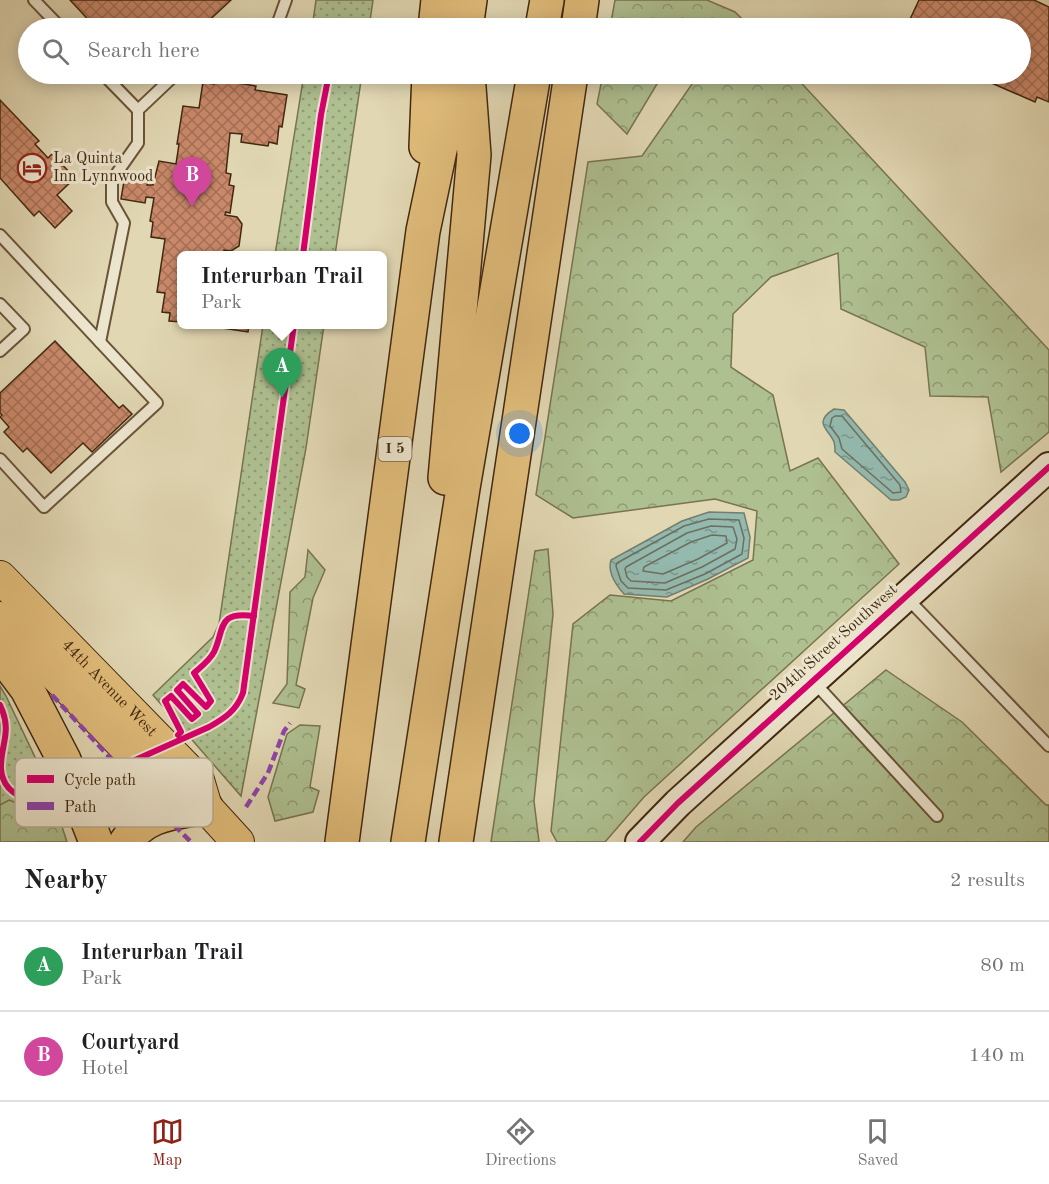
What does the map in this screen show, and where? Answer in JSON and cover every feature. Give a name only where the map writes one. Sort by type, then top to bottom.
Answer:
[{"type":"highway","points":[[436,18],[438,0]]},
{"type":"highway","points":[[467,18],[470,0]]},
{"type":"highway","points":[[544,18],[547,0]]},
{"type":"highway","points":[[579,18],[582,0]]},
{"type":"highway","points":[[423,231],[428,84]]},
{"type":"highway","name":"I 5","points":[[343,834],[423,231],[454,84]]},
{"type":"highway","points":[[390,842],[444,487],[474,155],[469,84]]},
{"type":"highway","points":[[408,842],[462,500],[532,84]]},
{"type":"highway","points":[[456,842],[570,84]]},
{"type":"highway","points":[[0,653],[27,689],[63,758]]},
{"type":"highway","points":[[90,827],[96,842]]},
{"type":"highway","points":[[126,842],[139,827]]},
{"type":"main road","name":"44th Avenue West","points":[[0,578],[176,758]]},
{"type":"main road","name":"44th Avenue West","points":[[0,618],[136,758]]},
{"type":"main road","name":"44th Avenue West","points":[[213,815],[238,842]]},
{"type":"street","name":"204th Street Southwest","points":[[640,842],[678,803],[1049,467]]},
{"type":"lane","points":[[34,0],[51,18]]},
{"type":"lane","points":[[280,18],[286,0]]},
{"type":"lane","points":[[100,342],[124,223],[112,202],[112,180],[138,143],[138,110],[113,84]]},
{"type":"lane","points":[[138,110],[165,84]]},
{"type":"lane","points":[[0,235],[157,403],[44,507],[0,459]]},
{"type":"lane","points":[[0,304],[24,328],[0,351]]},
{"type":"lane","points":[[906,597],[1049,746]]},
{"type":"lane","points":[[813,681],[937,816]]},
{"type":"green space","points":[[316,0],[373,0],[370,18],[313,18]]},
{"type":"green space","points":[[615,0],[707,0],[735,12],[741,18],[612,18]]},
{"type":"green space","points":[[302,84],[361,84],[336,251],[276,251]]},
{"type":"green space","points":[[601,84],[657,84],[627,134],[597,104]]},
{"type":"green space","points":[[692,84],[802,84],[1049,350],[1049,432],[1001,472],[988,397],[930,396],[925,347],[841,309],[838,253],[771,277],[733,314],[731,367],[773,395],[790,471],[818,458],[899,564],[644,797],[605,842],[557,842],[551,831],[573,624],[610,595],[671,601],[753,560],[757,511],[715,499],[573,518],[536,495],[588,162],[642,156]]},
{"type":"green space","points":[[262,329],[323,329],[306,448],[241,796],[213,764],[213,758],[208,758],[153,695],[213,637],[219,624]]},
{"type":"green space","points":[[548,549],[553,614],[534,801],[539,842],[491,842],[535,551]]},
{"type":"green space","points":[[308,550],[325,570],[313,598],[296,685],[305,689],[299,708],[273,703],[287,684],[290,592],[305,577]]},
{"type":"green space","points":[[886,670],[962,722],[1046,805],[1049,805],[1049,842],[683,842],[696,827]]},
{"type":"green space","points":[[0,686],[35,758],[15,758],[15,827],[41,827],[11,842],[0,842]]},
{"type":"green space","points":[[300,725],[320,726],[310,787],[319,791],[313,812],[275,821],[268,797],[287,734]]},
{"type":"green space","points":[[9,800],[15,802],[15,827],[62,827],[67,842],[0,842],[0,805]]},
{"type":"water","points":[[834,409],[844,410],[905,482],[909,490],[906,497],[891,500],[835,452],[832,437],[823,422],[827,414]]},
{"type":"water","points":[[709,512],[744,513],[750,537],[748,558],[667,597],[624,594],[611,574],[611,560],[682,521]]},
{"type":"building","points":[[70,0],[231,0],[212,18],[87,18]]},
{"type":"building","points":[[919,0],[1034,0],[1049,7],[1049,102],[1037,97],[1035,102],[994,84],[1031,84],[1031,18],[911,18]]},
{"type":"building","points":[[203,84],[244,84],[256,86],[255,90],[287,95],[277,144],[269,142],[268,146],[241,142],[242,134],[230,133],[226,173],[231,174],[229,185],[234,186],[230,213],[226,212],[225,215],[237,217],[242,224],[239,246],[231,251],[177,251],[177,322],[169,321],[170,313],[162,312],[165,293],[157,292],[165,239],[151,237],[153,222],[150,221],[154,198],[146,197],[145,203],[121,199],[125,175],[148,179],[147,185],[153,185],[159,161],[176,164],[183,106],[199,108]]},
{"type":"building","name":"La Quinta Inn Lynnwood","points":[[0,100],[39,141],[35,144],[48,158],[52,154],[75,178],[57,195],[72,211],[55,228],[39,211],[34,216],[0,178]]},
{"type":"building","points":[[228,329],[248,329],[248,332]]},
{"type":"building","points":[[55,341],[119,408],[123,405],[132,414],[92,452],[83,443],[51,473],[27,448],[23,452],[4,432],[9,427],[0,417],[2,415],[0,413],[0,393]]},
{"type":"marked path","points":[[52,695],[110,758]]},
{"type":"marked path","points":[[246,807],[268,773],[284,731],[290,723]]},
{"type":"marked path","points":[[176,827],[191,842]]},
{"type":"cycle path","points":[[304,251],[327,84]]},
{"type":"cycle path","points":[[140,758],[209,727],[225,717],[237,705],[243,693],[293,329]]},
{"type":"cycle path","points":[[640,842],[678,803],[1049,467]]},
{"type":"cycle path","points":[[178,735],[181,732],[165,701],[171,696],[192,719],[198,714],[177,690],[183,684],[206,707],[211,701],[194,673],[212,655],[224,623],[228,619],[242,615],[254,616]]},
{"type":"cycle path","points":[[0,705],[6,731],[1,769],[7,785],[15,793]]},
{"type":"place","name":"La Quinta Inn Lynnwood","points":[[32,168]]},
{"type":"place","name":"Courtyard","points":[[192,207]]},
{"type":"place","name":"Interurban Trail","points":[[282,398]]}]
